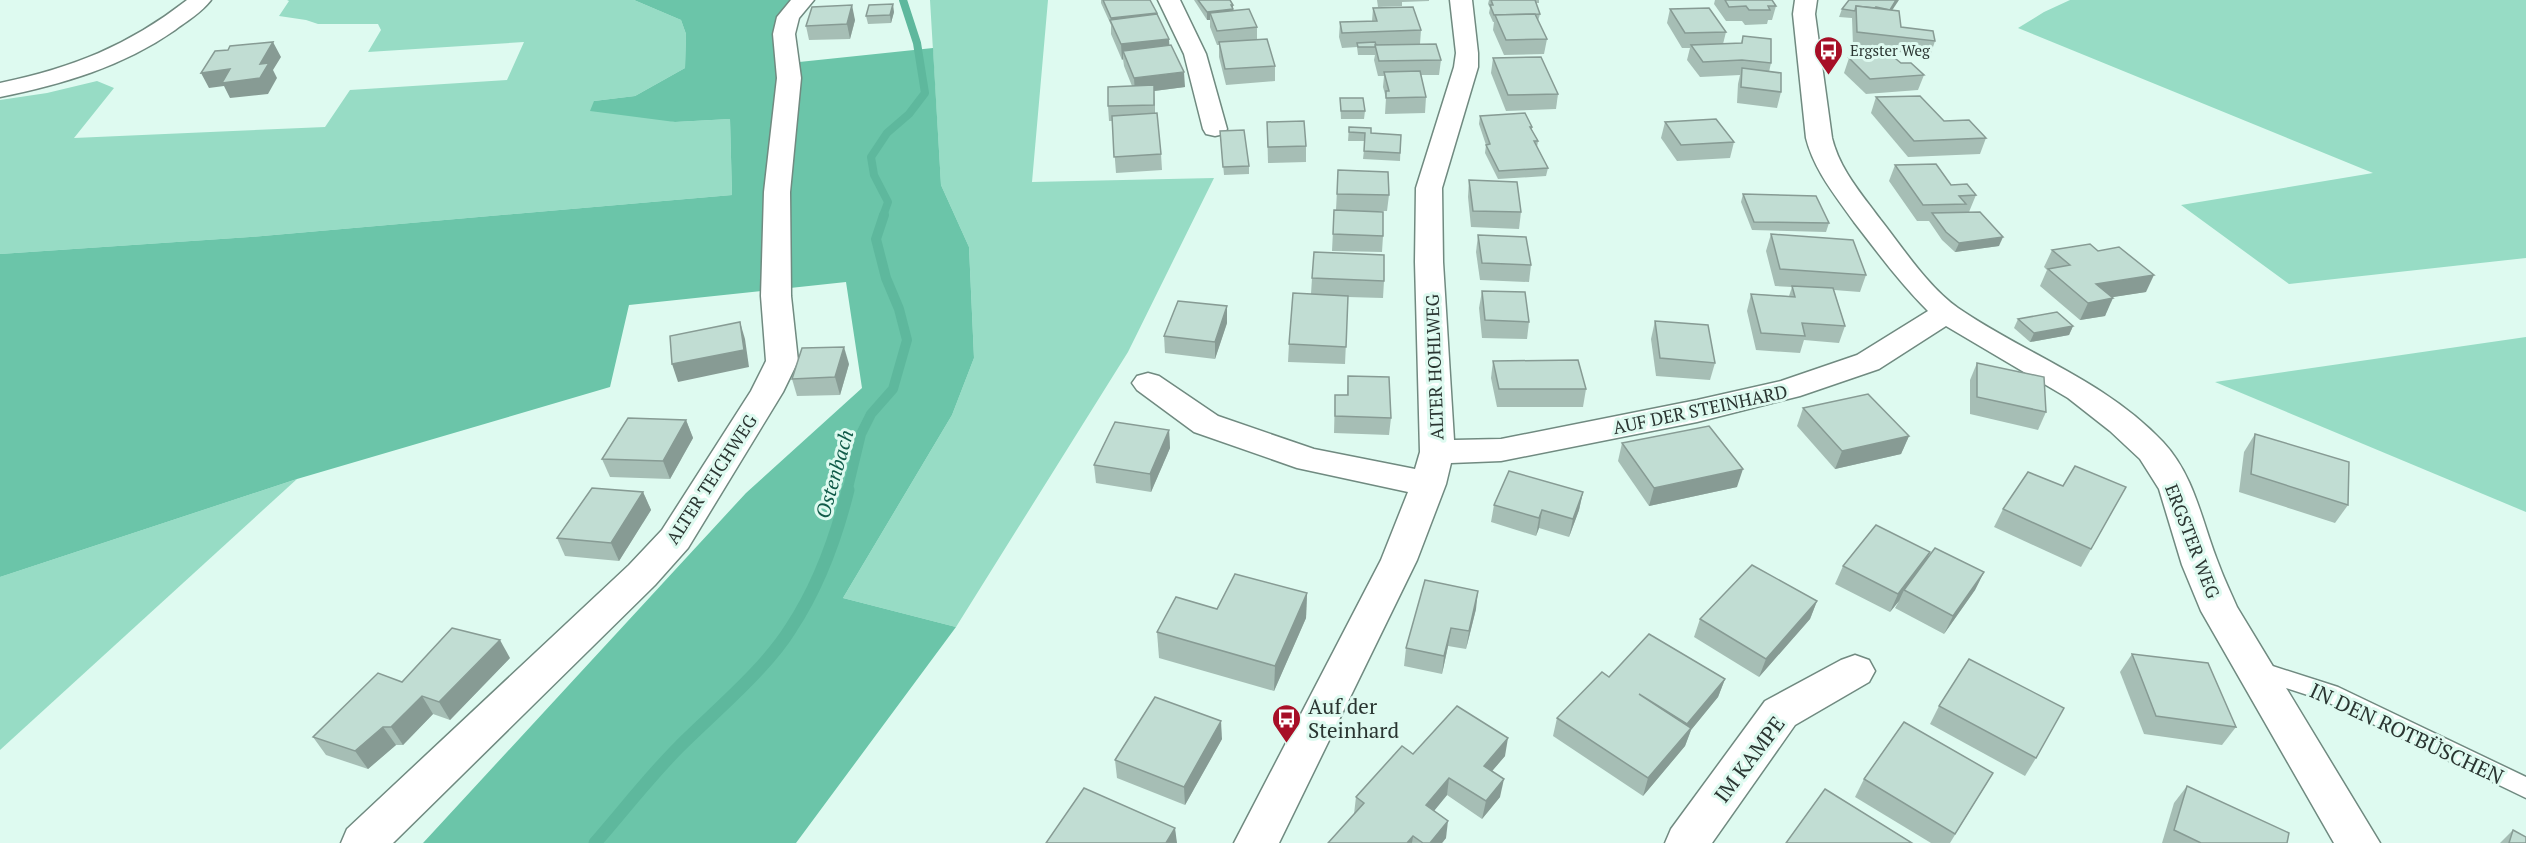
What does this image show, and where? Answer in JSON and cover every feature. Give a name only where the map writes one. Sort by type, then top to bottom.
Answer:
[{"type":"street","points":[[0,90],[43,82],[110,60],[165,28],[200,0]]},
{"type":"street","name":"ALTER TEICHWEG","points":[[363,843],[642,575],[675,539],[767,392],[782,362],[776,296],[777,192],[789,78],[784,34],[788,17],[803,0]]},
{"type":"street","points":[[1169,0],[1194,54],[1215,129]]},
{"type":"street","name":"ALTER HOHLWEG","points":[[1256,843],[1399,560],[1429,484],[1437,452],[1429,262],[1429,188],[1466,66],[1467,53],[1461,0]]},
{"type":"street","name":"ERGSTER WEG","points":[[1806,0],[1804,14],[1808,55],[1824,157],[1838,181],[1908,275],[1946,313],[2079,391],[2122,423],[2152,451],[2176,489],[2200,566],[2220,611],[2358,843]]},
{"type":"street","name":"AUF DER STEINHARD","points":[[1437,452],[1502,450],[1697,411],[1790,389],[1868,362],[1946,313]]},
{"type":"street","points":[[1148,383],[1206,424],[1309,460],[1429,484]]},
{"type":"street","name":"IM KAMPE","points":[[1688,843],[1780,713],[1855,671]]},
{"type":"lane","name":"IN DEN ROTBÜSCHEN","points":[[2253,668],[2330,693],[2526,788]]},
{"type":"green space","points":[[287,0],[634,0],[681,20],[686,34],[685,68],[635,96],[594,101],[675,122],[730,119],[732,195],[250,237],[0,254],[0,100],[47,93],[97,81],[114,88],[74,138],[325,127],[350,90],[507,80],[524,42],[368,52],[381,30],[378,24],[318,24],[279,16],[289,1]]},
{"type":"green space","points":[[634,0],[797,0],[780,64],[933,48],[941,185],[969,247],[974,358],[952,415],[843,598],[956,627],[796,843],[423,843],[746,493],[862,388],[846,282],[629,305],[610,387],[297,479],[0,577],[0,254],[250,237],[732,195],[730,119],[675,122],[590,111],[594,101],[635,96],[685,68],[686,34],[681,20]]},
{"type":"green space","points":[[930,0],[1048,0],[1032,182],[1214,178],[1128,352],[956,627],[843,598],[952,415],[974,358],[969,247],[941,185]]},
{"type":"green space","points":[[2070,0],[2526,0],[2526,258],[2289,284],[2181,205],[2373,173],[2018,28]]},
{"type":"green space","points":[[2526,337],[2526,512],[2215,382]]},
{"type":"green space","points":[[297,479],[0,750],[0,577]]},
{"type":"building","points":[[1103,0],[1150,0],[1157,13],[1111,18]]},
{"type":"building","points":[[1198,0],[1230,0],[1233,9],[1207,12]]},
{"type":"building","points":[[1491,0],[1535,0],[1540,14],[1494,15],[1490,5],[1493,5]]},
{"type":"building","points":[[1725,0],[1772,0],[1776,6],[1768,6],[1770,10],[1749,10],[1746,6],[1729,7]]},
{"type":"building","points":[[1849,0],[1896,0],[1890,10],[1856,6],[1855,11],[1842,9]]},
{"type":"building","points":[[893,4],[890,15],[866,16],[869,5]]},
{"type":"building","points":[[852,5],[847,24],[806,26],[812,7]]},
{"type":"building","points":[[1856,6],[1899,11],[1901,27],[1933,31],[1935,41],[1857,32]]},
{"type":"building","points":[[1413,7],[1421,30],[1342,33],[1340,22],[1377,21],[1373,8]]},
{"type":"building","points":[[1709,8],[1726,32],[1685,33],[1670,9]]},
{"type":"building","points":[[1249,9],[1257,27],[1217,31],[1210,13]]},
{"type":"building","points":[[1157,14],[1169,39],[1121,44],[1110,20]]},
{"type":"building","points":[[1535,14],[1547,39],[1506,40],[1495,15]]},
{"type":"building","points":[[1743,36],[1771,39],[1771,63],[1742,60],[1703,62],[1691,45],[1742,43]]},
{"type":"building","points":[[1267,39],[1275,66],[1225,69],[1219,42]]},
{"type":"building","points":[[273,42],[260,64],[269,63],[260,78],[222,83],[230,69],[201,73],[215,51],[228,50],[230,46]]},
{"type":"building","points":[[1375,42],[1375,47],[1358,47],[1357,43]]},
{"type":"building","points":[[1436,44],[1441,60],[1379,61],[1375,45]]},
{"type":"building","points":[[1171,45],[1184,72],[1134,78],[1123,51]]},
{"type":"building","points":[[1891,55],[1901,63],[1911,63],[1924,75],[1870,79],[1849,58]]},
{"type":"building","points":[[1541,57],[1558,94],[1508,95],[1493,58]]},
{"type":"building","points":[[1742,68],[1781,73],[1781,92],[1741,87]]},
{"type":"building","points":[[1420,71],[1426,97],[1386,98],[1386,91],[1389,91],[1384,72]]},
{"type":"building","points":[[1154,85],[1154,105],[1108,106],[1108,87]]},
{"type":"building","points":[[1920,96],[1944,121],[1969,120],[1986,138],[1914,141],[1876,97]]},
{"type":"building","points":[[1340,98],[1363,98],[1365,111],[1341,111]]},
{"type":"building","points":[[1157,113],[1161,154],[1114,157],[1112,116]]},
{"type":"building","points":[[1525,113],[1538,141],[1534,141],[1548,168],[1499,171],[1486,145],[1490,144],[1480,116]]},
{"type":"building","points":[[1716,119],[1734,142],[1681,145],[1665,122]]},
{"type":"building","points":[[1304,121],[1306,146],[1268,147],[1267,122]]},
{"type":"building","points":[[1349,127],[1371,128],[1371,133],[1401,135],[1400,153],[1364,151],[1365,133],[1349,132]]},
{"type":"building","points":[[1244,130],[1249,166],[1223,167],[1220,131]]},
{"type":"building","points":[[1936,164],[1951,185],[1967,184],[1976,195],[1959,196],[1966,204],[1923,205],[1895,165]]},
{"type":"building","points":[[1338,170],[1388,172],[1389,195],[1337,194]]},
{"type":"building","points":[[1469,180],[1517,182],[1521,212],[1473,211]]},
{"type":"building","points":[[1743,194],[1816,196],[1829,223],[1754,222]]},
{"type":"building","points":[[1334,210],[1383,212],[1383,236],[1333,234]]},
{"type":"building","points":[[1980,212],[2003,237],[1959,243],[1946,232],[1932,213]]},
{"type":"building","points":[[1771,234],[1853,240],[1866,275],[1780,269]]},
{"type":"building","points":[[1478,235],[1526,237],[1531,265],[1482,263]]},
{"type":"building","points":[[2090,244],[2098,251],[2119,247],[2154,275],[2096,284],[2113,298],[2088,303],[2048,269],[2070,265],[2052,250]]},
{"type":"building","points":[[1314,252],[1384,255],[1384,281],[1312,278]]},
{"type":"building","points":[[1792,286],[1833,288],[1845,326],[1802,323],[1805,336],[1761,333],[1751,294],[1795,297]]},
{"type":"building","points":[[1482,291],[1525,292],[1529,322],[1485,320]]},
{"type":"building","points":[[1293,293],[1348,296],[1346,347],[1289,344]]},
{"type":"building","points":[[1178,301],[1227,306],[1215,342],[1164,336]]},
{"type":"building","points":[[2057,312],[2073,326],[2034,333],[2018,319]]},
{"type":"building","points":[[1655,321],[1708,325],[1715,363],[1660,358]]},
{"type":"building","points":[[740,322],[744,350],[672,364],[670,336]]},
{"type":"building","points":[[844,347],[835,377],[792,379],[802,348]]},
{"type":"building","points":[[1578,360],[1586,389],[1499,389],[1493,361]]},
{"type":"building","points":[[1977,363],[2044,377],[2046,412],[1977,397]]},
{"type":"building","points":[[1348,376],[1389,377],[1391,418],[1335,416],[1335,395],[1348,395]]},
{"type":"building","points":[[1868,394],[1909,436],[1842,451],[1803,408]]},
{"type":"building","points":[[628,418],[686,420],[663,461],[602,459]]},
{"type":"building","points":[[1115,422],[1169,430],[1150,474],[1094,465]]},
{"type":"building","points":[[1709,426],[1743,469],[1654,488],[1622,443]]},
{"type":"building","points":[[2255,434],[2349,462],[2348,505],[2251,474]]},
{"type":"building","points":[[2075,466],[2126,487],[2091,549],[2003,509],[2028,472],[2063,486]]},
{"type":"building","points":[[1509,471],[1583,492],[1573,519],[1542,510],[1539,518],[1494,505]]},
{"type":"building","points":[[592,488],[643,492],[611,543],[557,538]]},
{"type":"building","points":[[1876,525],[1930,552],[1898,594],[1843,566]]},
{"type":"building","points":[[1935,548],[1984,572],[1953,616],[1904,590]]},
{"type":"building","points":[[1752,565],[1817,601],[1766,659],[1700,619]]},
{"type":"building","points":[[1235,574],[1307,593],[1275,666],[1157,632],[1176,597],[1217,609]]},
{"type":"building","points":[[1425,580],[1478,591],[1469,631],[1451,628],[1444,656],[1406,648]]},
{"type":"building","points":[[452,628],[500,640],[439,702],[422,696],[391,727],[383,727],[355,751],[313,737],[378,673],[402,682]]},
{"type":"building","points":[[1649,634],[1725,679],[1687,724],[1639,694],[1691,728],[1648,778],[1557,718],[1602,672],[1609,677]]},
{"type":"building","points":[[2132,654],[2208,663],[2236,727],[2156,716]]},
{"type":"building","points":[[1969,659],[2064,708],[2036,758],[1939,706]]},
{"type":"building","points":[[1155,697],[1221,721],[1184,787],[1115,760]]},
{"type":"building","points":[[1457,706],[1508,738],[1484,766],[1504,779],[1486,801],[1449,778],[1426,805],[1448,821],[1430,843],[1423,843],[1413,836],[1407,843],[1328,843],[1364,803],[1356,797],[1402,746],[1413,754]]},
{"type":"building","points":[[1904,722],[1993,773],[1955,834],[1864,779]]},
{"type":"building","points":[[2187,786],[2289,833],[2287,843],[2201,843],[2174,830]]},
{"type":"building","points":[[1084,788],[1175,828],[1166,843],[1046,843]]},
{"type":"building","points":[[1825,789],[1912,843],[1786,843]]},
{"type":"building","points":[[2513,830],[2526,837],[2526,843],[2509,843]]},
{"type":"waterway","name":"Ostenbach","points":[[883,216],[888,202],[874,175],[871,157],[887,133],[909,114],[925,93],[917,43],[903,0]]},
{"type":"waterway","name":"Ostenbach","points":[[847,492],[861,434],[871,414],[893,389],[907,340],[899,309],[886,278],[876,239],[884,215]]},
{"type":"waterway","name":"Ostenbach","points":[[595,843],[668,758],[754,675],[780,643],[801,612],[818,579],[832,544],[848,490]]},
{"type":"place","name":"Ergster Weg","points":[[1829,76]]},
{"type":"place","name":"Auf der Steinhard","points":[[1287,744]]}]
